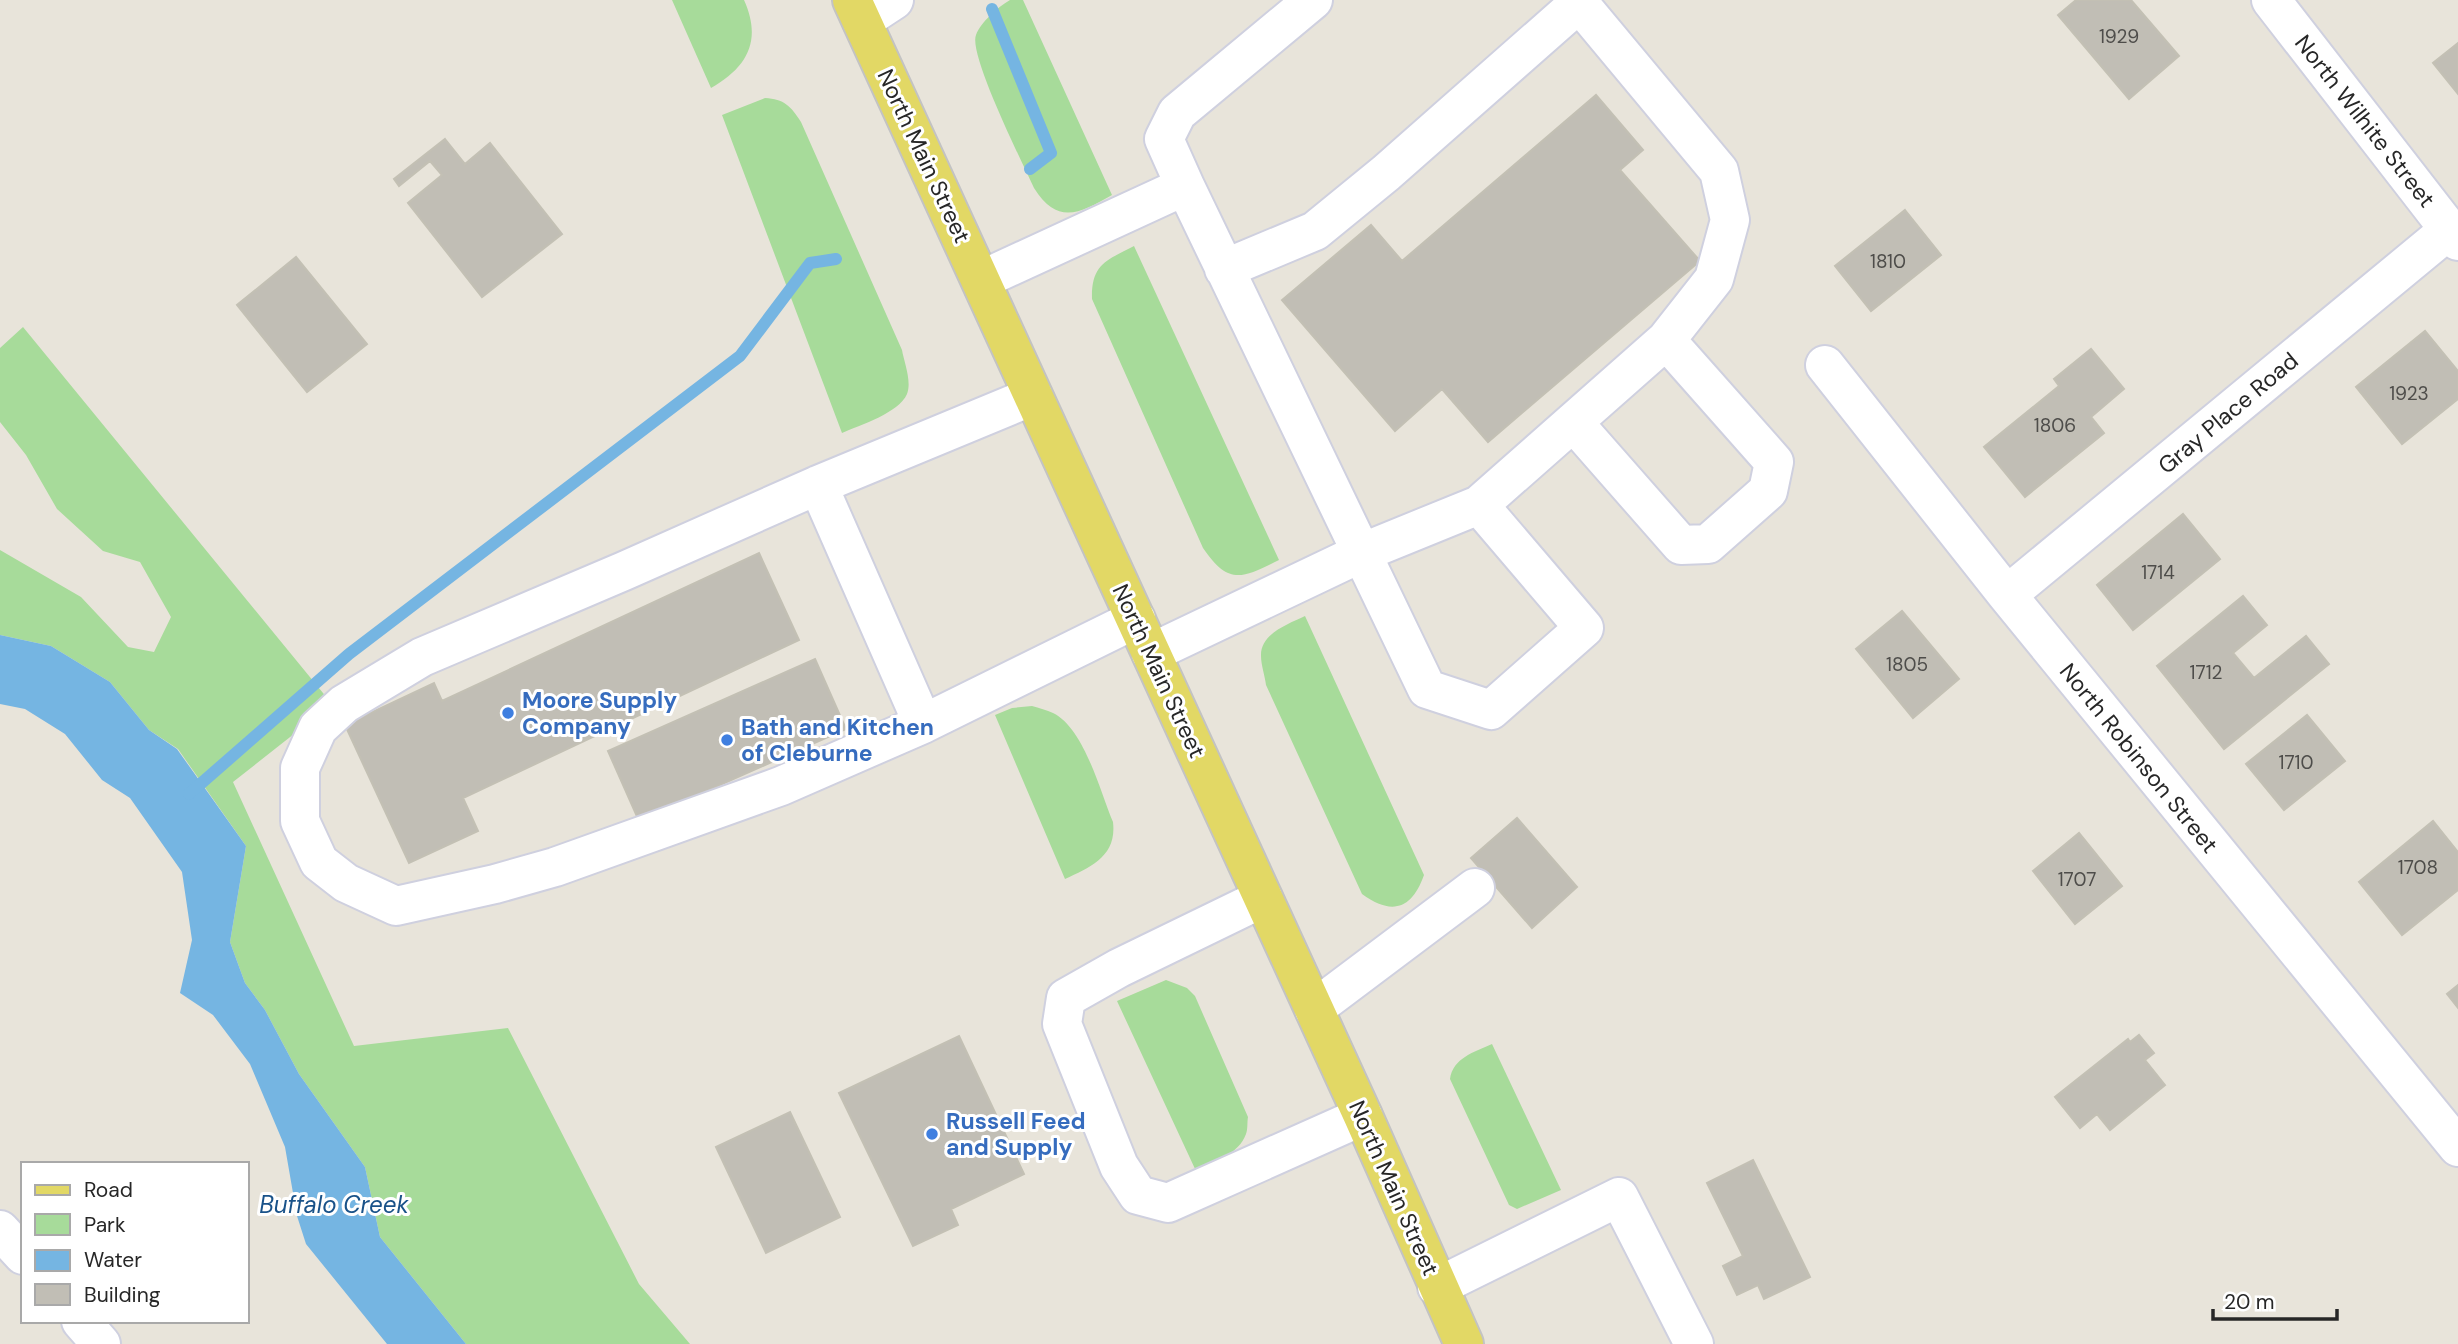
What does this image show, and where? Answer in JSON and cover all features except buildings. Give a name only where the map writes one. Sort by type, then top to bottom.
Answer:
[{"type":"main road","name":"North Main Street","points":[[857,10],[1363,1116],[1464,1344]]},
{"type":"street","points":[[857,10],[894,0]]},
{"type":"street","points":[[1313,0],[1178,113],[1164,139],[1426,689],[1491,710],[1584,628],[1479,505]]},
{"type":"street","name":"North Wilhite Street","points":[[2271,0],[2453,235]]},
{"type":"street","points":[[1033,396],[818,485],[624,572],[422,657],[344,704],[318,728],[300,768],[300,821],[319,862],[346,883],[396,906],[495,884],[555,867],[781,786],[923,724],[1479,505],[1666,340],[1714,279],[1730,220],[1719,171],[1580,1],[1386,173],[1315,231],[1224,269]]},
{"type":"street","points":[[981,280],[1185,186]]},
{"type":"street","name":"Gray Place Road","points":[[2007,596],[2453,235]]},
{"type":"street","points":[[1573,422],[1681,545],[1708,544],[1768,491],[1774,462],[1666,340]]},
{"type":"street","name":"North Robinson Street","points":[[1825,365],[2007,596],[2458,1147]]},
{"type":"street","points":[[818,485],[923,724]]},
{"type":"street","points":[[1314,1009],[1475,888]]},
{"type":"street","points":[[1263,898],[1119,968],[1066,998],[1062,1024],[1119,1166],[1138,1195],[1168,1203],[1363,1116]]},
{"type":"street","points":[[1437,1287],[1619,1197],[1694,1344]]},
{"type":"street","points":[[0,1230],[21,1253]]},
{"type":"street","points":[[82,1323],[101,1344]]},
{"type":"green space","points":[[672,0],[744,0],[752,28],[748,51],[734,71],[711,88]]},
{"type":"green space","points":[[1010,0],[1023,0],[1112,195],[1080,211],[1061,212],[1052,208],[1034,188],[980,64],[976,35],[990,15]]},
{"type":"green space","points":[[765,98],[786,104],[801,122],[902,350],[906,366],[908,389],[903,401],[878,418],[842,433],[722,115]]},
{"type":"green space","points":[[1134,246],[1279,560],[1255,571],[1237,575],[1229,573],[1212,560],[1203,548],[1092,299],[1094,278],[1102,265]]},
{"type":"green space","points":[[23,327],[332,704],[233,782],[354,1046],[508,1028],[639,1284],[690,1344],[466,1344],[380,1237],[365,1167],[299,1074],[265,1010],[245,983],[230,942],[246,846],[178,749],[149,730],[110,682],[51,646],[0,635],[0,550],[81,597],[128,647],[154,652],[171,617],[140,562],[103,551],[57,509],[26,455],[0,422],[0,348]]},
{"type":"green space","points":[[1305,616],[1424,875],[1413,895],[1400,906],[1383,905],[1362,894],[1266,685],[1261,656],[1265,642],[1276,631]]},
{"type":"green space","points":[[1032,706],[1053,713],[1074,732],[1090,762],[1113,822],[1111,844],[1106,852],[1093,865],[1065,879],[995,715],[1012,708]]},
{"type":"green space","points":[[1166,980],[1187,988],[1195,996],[1248,1117],[1246,1134],[1238,1147],[1225,1157],[1196,1171],[1117,1001]]},
{"type":"green space","points":[[1492,1044],[1561,1190],[1517,1209],[1509,1205],[1450,1079],[1460,1061]]},
{"type":"water","name":"Buffalo Creek","points":[[0,635],[51,646],[110,682],[149,730],[177,749],[246,846],[230,942],[245,983],[265,1010],[299,1074],[365,1167],[380,1237],[466,1344],[387,1344],[306,1244],[297,1216],[285,1147],[250,1064],[213,1015],[180,993],[192,940],[182,872],[130,798],[102,780],[65,734],[25,709],[0,704]]},
{"type":"waterway","points":[[992,9],[1051,153],[1030,169]]},
{"type":"waterway","points":[[189,794],[349,654],[740,356],[810,263],[836,259]]},
{"type":"place","name":"Moore Supply Company","points":[[508,713]]},
{"type":"place","name":"Bath and Kitchen of Cleburne","points":[[727,740]]},
{"type":"place","name":"Russell Feed and Supply","points":[[932,1134]]}]
